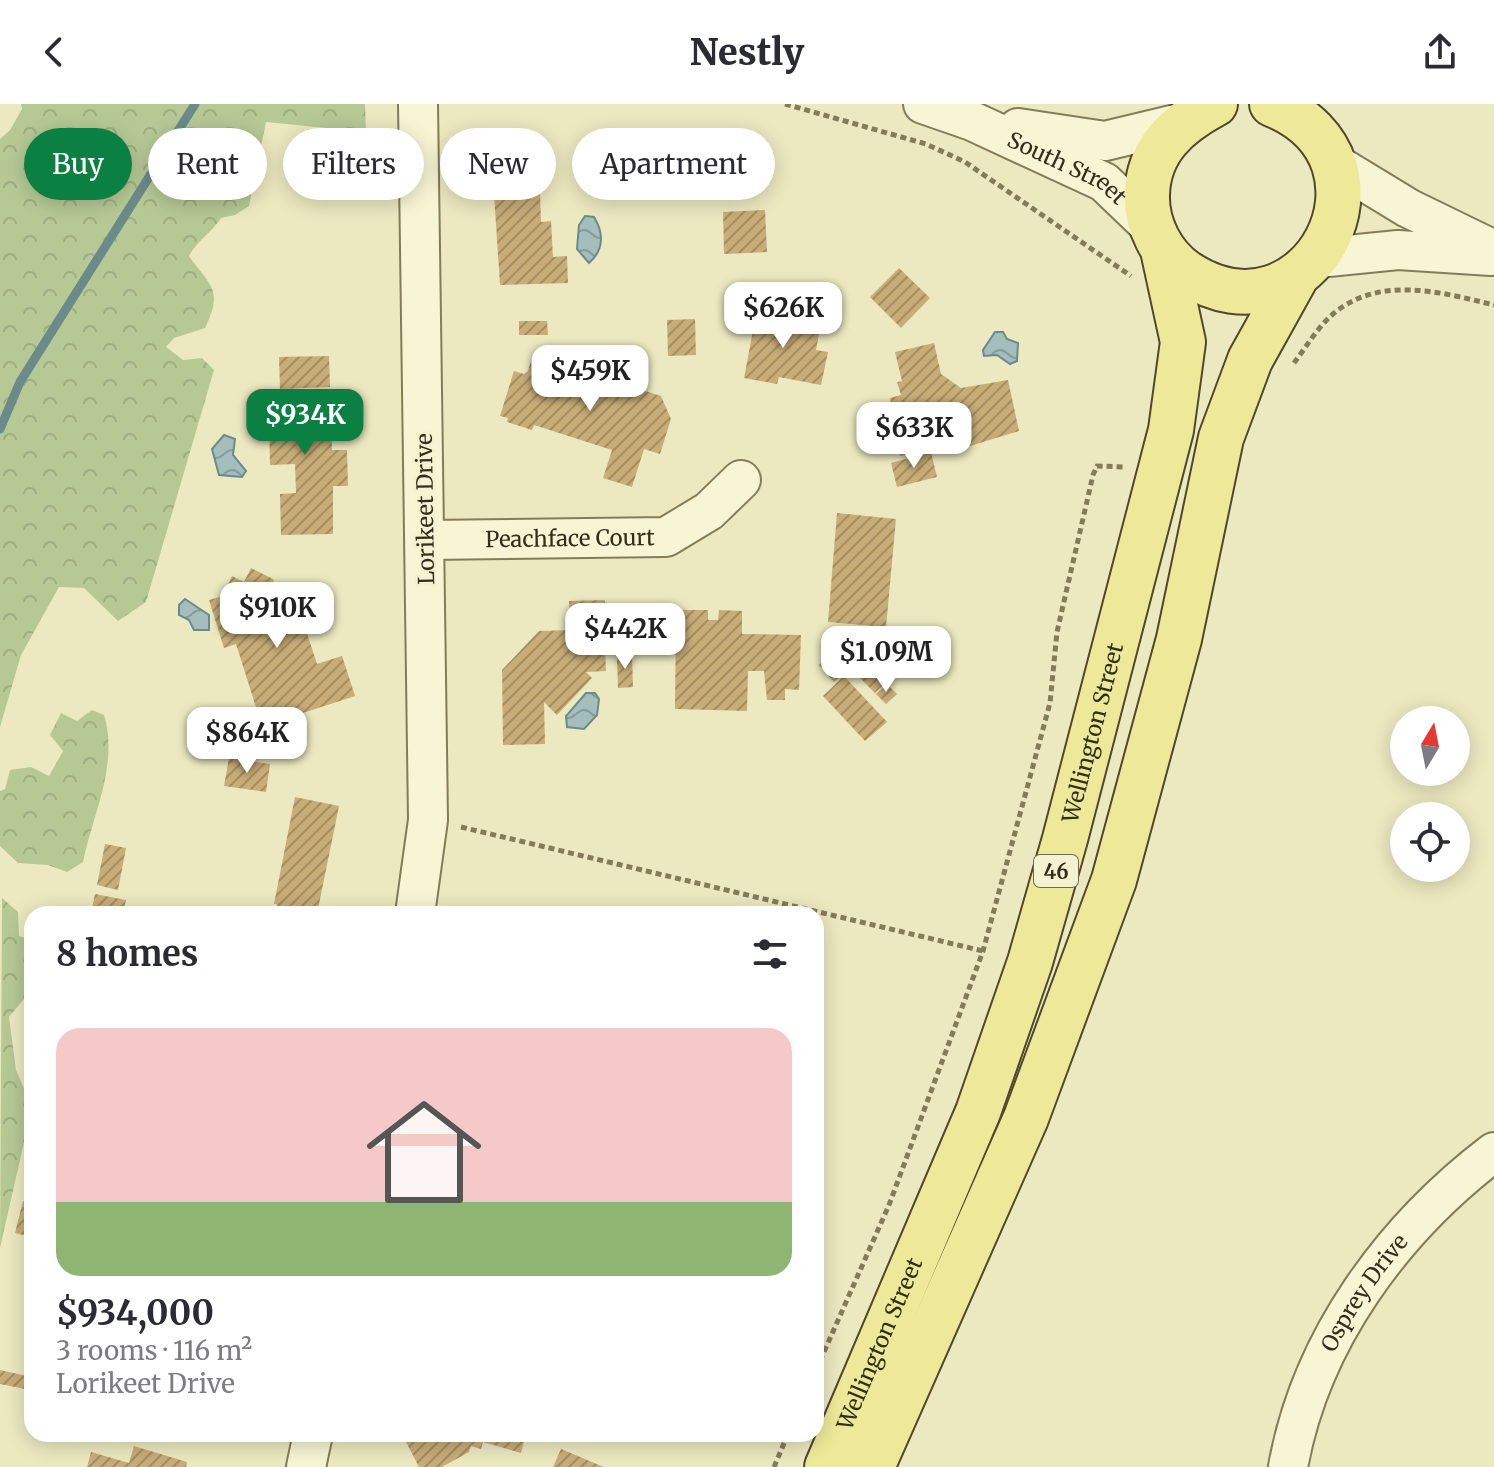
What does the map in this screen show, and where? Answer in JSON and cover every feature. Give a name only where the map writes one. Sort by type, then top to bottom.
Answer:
[{"type":"main road","points":[[1272,104],[1325,134]]},
{"type":"main road","name":"Wellington Street","points":[[827,1467],[978,1112],[1030,962],[1070,824],[1171,430],[1183,342],[1146,197],[1152,163],[1197,114]]},
{"type":"main road","name":"Wellington Street","points":[[872,1467],[1026,1118],[1114,880],[1179,639],[1221,438],[1250,360],[1334,229],[1340,196],[1325,134]]},
{"type":"main road","points":[[1158,240],[1176,265],[1204,284],[1231,292],[1265,290],[1307,267]]},
{"type":"street","name":"Lorikeet Drive","points":[[416,906],[428,820],[418,104]]},
{"type":"street","name":"South Street","points":[[923,104],[972,121],[1104,182],[1158,240]]},
{"type":"street","name":"South Street","points":[[972,121],[1105,141],[1197,114]]},
{"type":"street","points":[[1325,134],[1408,208],[1494,250]]},
{"type":"street","points":[[1307,267],[1398,250],[1494,256]]},
{"type":"street","name":"Peachface Court","points":[[426,540],[666,537],[709,511],[741,480]]},
{"type":"street","name":"Osprey Drive","points":[[1288,1467],[1293,1438],[1328,1348],[1377,1265],[1447,1188],[1494,1152]]},
{"type":"street","points":[[306,1467],[311,1442]]},
{"type":"path","points":[[785,104],[926,144],[965,162],[1131,276],[1135,283]]},
{"type":"path","points":[[1284,375],[1332,315],[1364,295],[1405,289],[1441,292],[1494,305]]},
{"type":"path","points":[[824,1352],[889,1205],[983,951],[1050,703],[1057,632],[1093,475],[1097,466],[1125,467],[1129,452]]},
{"type":"path","points":[[428,820],[792,906]]},
{"type":"path","points":[[824,913],[983,951]]},
{"type":"path","points":[[774,1467],[785,1442]]},
{"type":"green space","points":[[21,104],[365,104],[366,128],[266,122],[265,128],[148,128],[148,200],[250,200],[249,206],[235,215],[221,218],[189,256],[212,289],[211,315],[205,328],[174,338],[166,347],[183,360],[202,358],[214,370],[146,602],[118,621],[84,588],[59,587],[21,655],[0,727],[0,139],[10,130],[22,109]]},
{"type":"green space","points":[[92,710],[104,715],[108,734],[107,771],[83,862],[67,872],[48,865],[18,863],[0,846],[0,791],[5,789],[10,770],[31,767],[49,776],[63,751],[50,735],[61,713],[77,721]]},
{"type":"green space","points":[[2,898],[18,912],[19,936],[24,938],[24,999],[9,1017],[16,1070],[24,1088],[24,1142],[0,1248]]},
{"type":"water","points":[[585,216],[594,217],[601,235],[598,253],[589,263],[577,249],[579,225]]},
{"type":"water","points":[[995,332],[1003,332],[1007,339],[1018,343],[1017,361],[1010,364],[997,355],[984,356],[983,350]]},
{"type":"water","points":[[224,435],[235,439],[233,455],[246,471],[242,477],[219,475],[212,449]]},
{"type":"water","points":[[185,599],[209,615],[209,630],[194,630],[189,620],[179,615],[179,605]]},
{"type":"water","points":[[586,693],[595,693],[599,699],[597,715],[584,729],[567,727],[566,716]]},
{"type":"building","points":[[494,200],[540,200],[541,222],[551,221],[553,257],[567,256],[568,283],[500,285]]},
{"type":"building","points":[[765,210],[767,252],[724,254],[723,212]]},
{"type":"building","points":[[899,268],[930,298],[901,328],[870,297]]},
{"type":"building","points":[[758,304],[789,310],[786,327],[819,334],[816,350],[828,352],[821,385],[779,377],[777,384],[744,378]]},
{"type":"building","points":[[695,319],[696,355],[668,356],[667,320]]},
{"type":"building","points":[[519,321],[547,321],[548,335],[519,335]]},
{"type":"building","points":[[934,343],[941,374],[961,388],[1008,380],[1019,431],[970,446],[969,441],[900,456],[890,398],[901,395],[897,382],[902,381],[895,352]]},
{"type":"building","points":[[533,355],[661,396],[671,419],[660,454],[644,449],[632,487],[603,478],[612,450],[534,425],[532,430],[507,422],[508,418],[500,416],[514,371],[524,374],[528,371]]},
{"type":"building","points":[[329,356],[330,387],[280,389],[279,357]]},
{"type":"building","points":[[331,391],[332,450],[347,450],[348,486],[333,486],[333,534],[281,535],[280,494],[296,493],[295,464],[270,465],[269,419],[257,420],[256,392]]},
{"type":"building","points":[[931,452],[937,477],[897,487],[891,463]]},
{"type":"building","points":[[837,513],[896,519],[886,627],[828,622]]},
{"type":"building","points":[[251,568],[273,579],[279,598],[294,594],[317,664],[342,656],[355,696],[269,724],[267,720],[261,723],[236,644],[224,648],[209,600],[223,596],[232,576],[244,582]]},
{"type":"building","points":[[605,600],[605,607],[658,606],[659,648],[605,649],[606,671],[586,672],[592,678],[557,715],[544,702],[545,744],[503,745],[502,670],[539,631],[570,630],[569,601]]},
{"type":"building","points":[[676,610],[708,610],[708,620],[718,620],[719,610],[742,611],[742,634],[801,635],[799,690],[785,689],[785,700],[767,700],[764,671],[748,671],[747,711],[675,709]]},
{"type":"building","points":[[876,651],[896,672],[875,693],[854,672]]},
{"type":"building","points":[[632,654],[633,687],[618,688],[617,655]]},
{"type":"building","points":[[829,656],[845,673],[834,682],[819,665]]},
{"type":"building","points":[[844,676],[887,722],[865,741],[823,696]]},
{"type":"building","points":[[887,684],[897,694],[886,704],[876,694]]},
{"type":"building","points":[[200,712],[288,728],[284,756],[196,741]]},
{"type":"building","points":[[229,758],[270,764],[266,792],[224,786]]},
{"type":"building","points":[[295,797],[339,806],[319,906],[274,904]]},
{"type":"building","points":[[105,844],[126,848],[118,890],[97,885]]},
{"type":"building","points":[[95,894],[126,900],[125,906],[93,906]]},
{"type":"building","points":[[23,1201],[24,1235],[15,1233]]},
{"type":"building","points":[[0,1370],[24,1375],[24,1389],[0,1384]]},
{"type":"building","points":[[406,1442],[483,1442],[481,1449],[471,1446],[469,1452],[442,1467],[419,1467]]},
{"type":"building","points":[[483,1442],[524,1442],[521,1453]]},
{"type":"building","points":[[134,1446],[187,1462],[186,1467],[87,1467],[91,1452],[129,1463]]},
{"type":"building","points":[[561,1449],[604,1467],[553,1467]]},
{"type":"waterway","points":[[0,429],[20,382],[195,104]]}]
